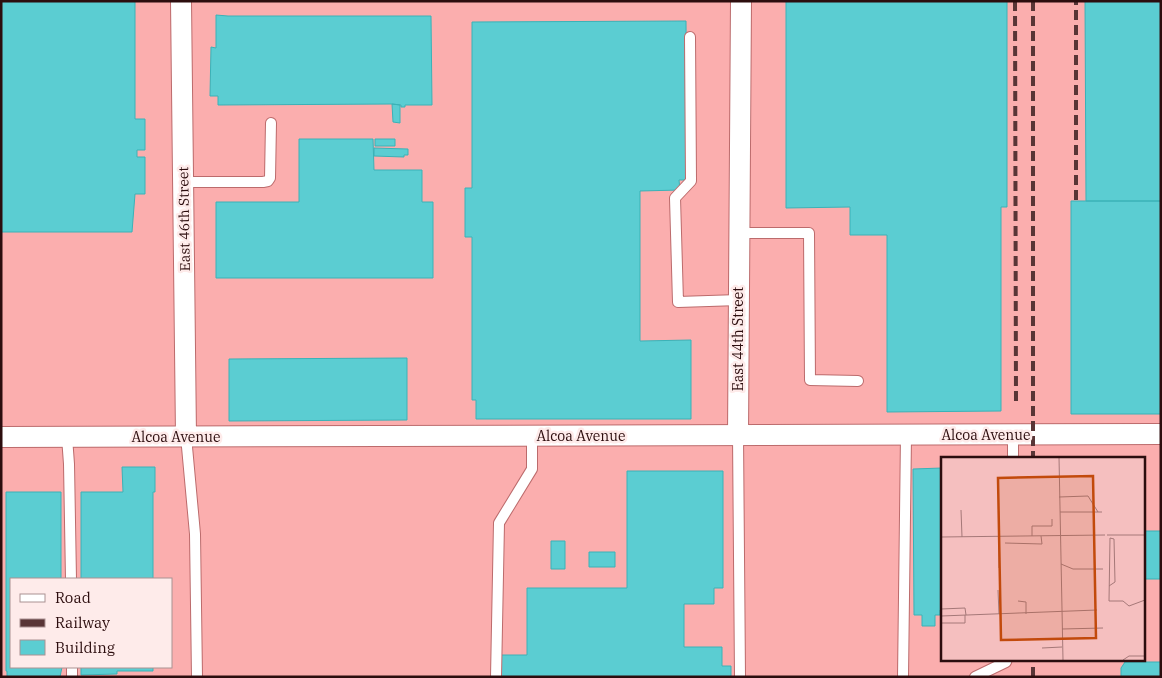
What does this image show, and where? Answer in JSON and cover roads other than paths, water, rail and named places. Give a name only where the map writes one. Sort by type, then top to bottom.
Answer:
[{"type":"street","name":"East 46th Street","points":[[181,1],[186,436]]},
{"type":"street","name":"East 44th Street","points":[[738,435],[741,1]]},
{"type":"street","name":"Alcoa Avenue","points":[[1,437],[1161,434]]},
{"type":"lane","points":[[690,37],[691,181],[675,198],[678,302],[739,300]]},
{"type":"lane","points":[[184,182],[268,181],[270,178],[271,123]]},
{"type":"lane","points":[[739,233],[809,233],[810,380],[858,381]]},
{"type":"lane","name":"East 44th Street","points":[[738,435],[740,677]]},
{"type":"lane","points":[[903,677],[906,435]]},
{"type":"lane","points":[[1013,435],[1013,457]]},
{"type":"lane","points":[[186,436],[194,534],[196,677]]},
{"type":"lane","points":[[496,677],[499,523],[532,469],[532,436]]},
{"type":"lane","points":[[67,437],[71,578]]},
{"type":"lane","points":[[975,677],[1007,660]]},
{"type":"railway","points":[[1015,1],[1016,401]]},
{"type":"railway","points":[[1033,1],[1033,457]]},
{"type":"railway","points":[[1076,1],[1076,200]]},
{"type":"railway","points":[[1033,660],[1033,677]]}]
